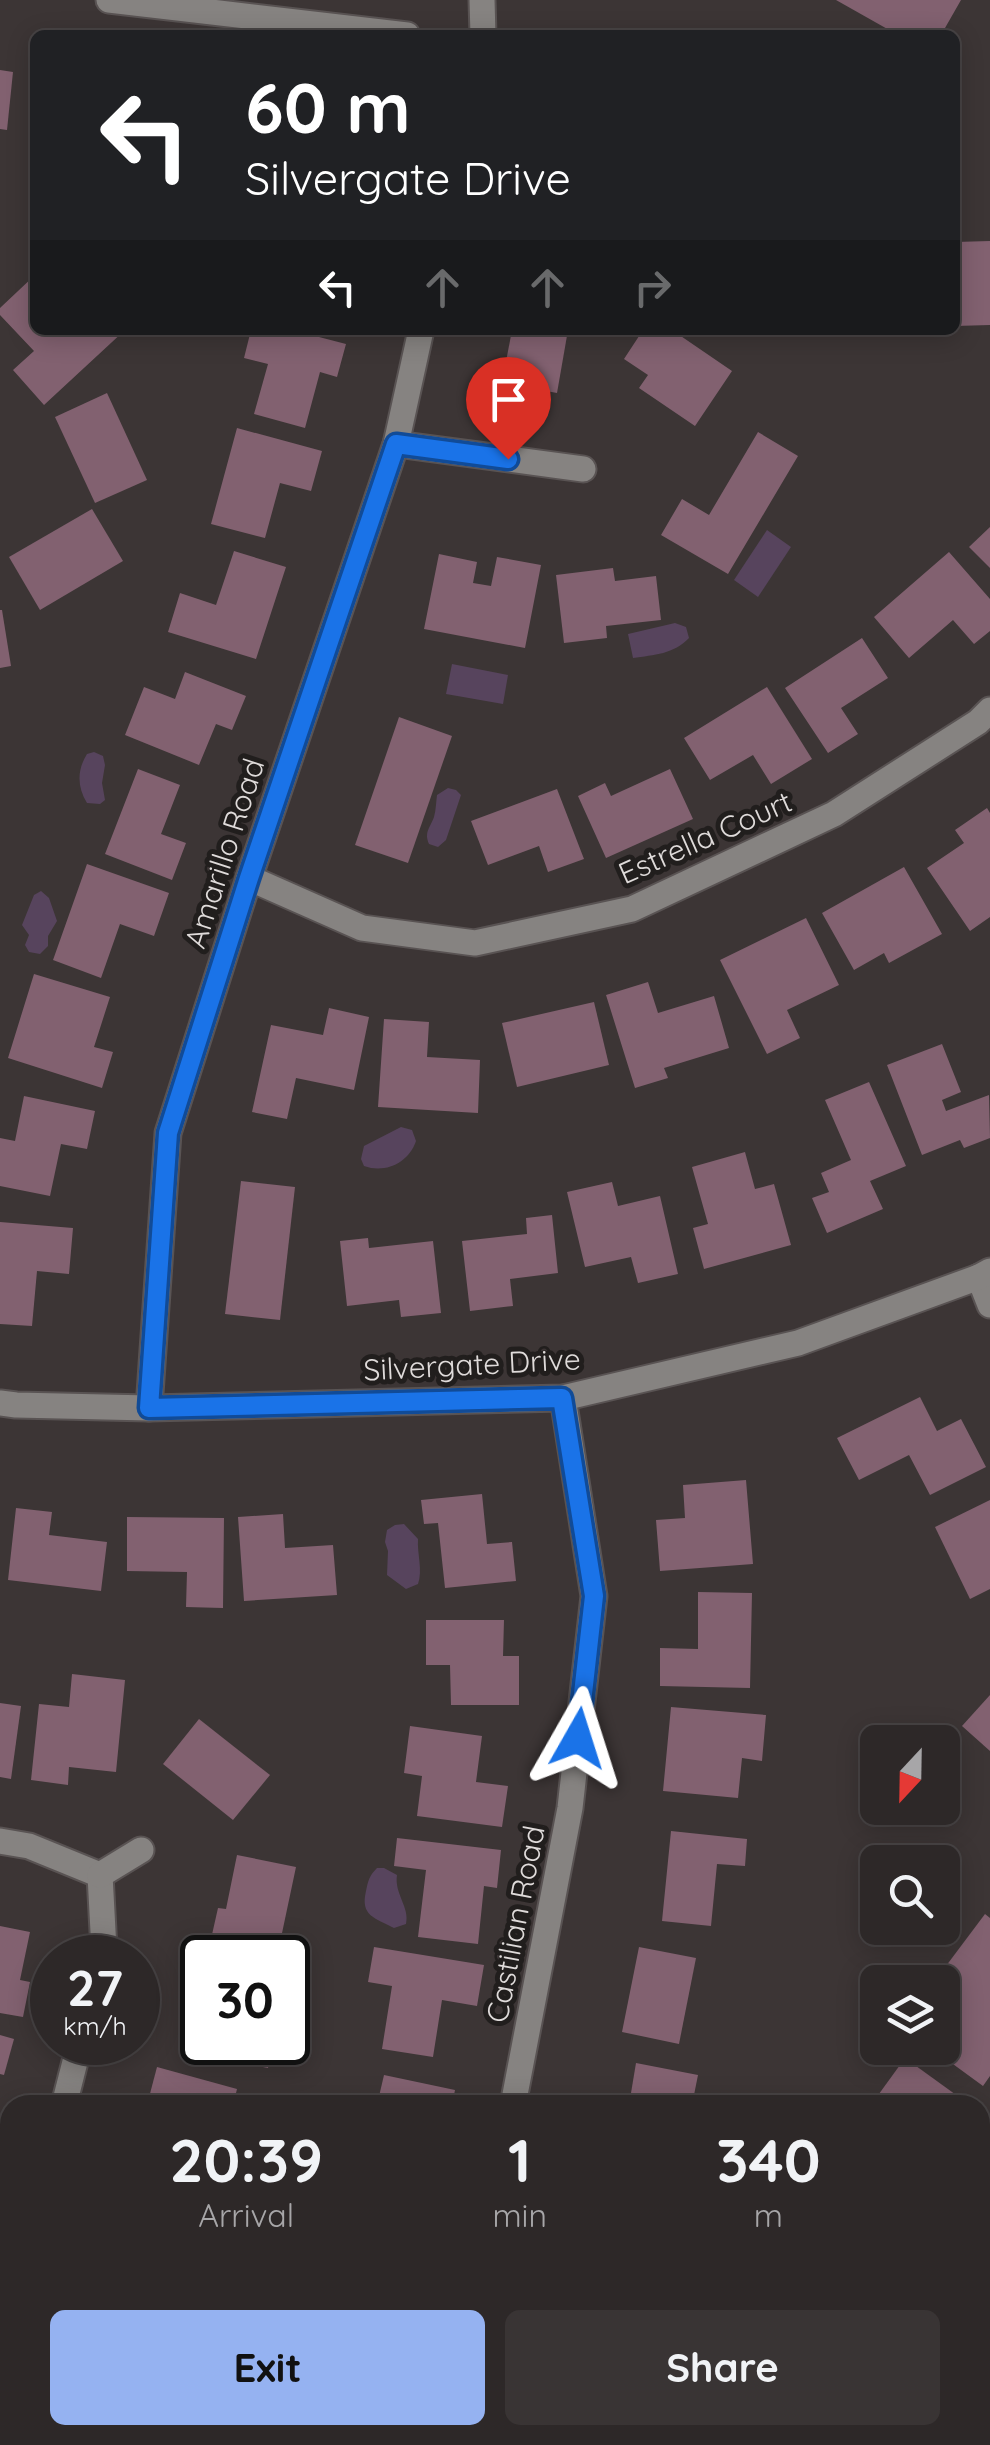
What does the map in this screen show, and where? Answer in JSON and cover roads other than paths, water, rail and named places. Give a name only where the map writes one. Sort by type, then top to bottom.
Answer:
[{"type":"street","points":[[109,0],[364,30]]},
{"type":"street","points":[[482,0],[483,30]]},
{"type":"street","name":"Amarillo Road","points":[[149,1408],[168,1133],[249,878],[396,444],[419,335]]},
{"type":"street","points":[[396,444],[583,469]]},
{"type":"street","name":"Estrella Court","points":[[249,878],[362,928],[476,943],[612,913],[632,908],[834,814],[978,722],[990,710]]},
{"type":"street","points":[[984,1274],[990,1305]]},
{"type":"street","name":"Silvergate Drive","points":[[0,1402],[149,1408],[562,1398],[798,1343],[984,1274]]},
{"type":"street","name":"Castilian Road","points":[[515,2095],[570,1808],[594,1596],[562,1398]]},
{"type":"street","points":[[0,1841],[29,1846],[100,1875]]},
{"type":"street","points":[[100,1875],[141,1850]]},
{"type":"street","points":[[100,1875],[103,1935]]},
{"type":"street","points":[[67,2095],[74,2065]]}]
